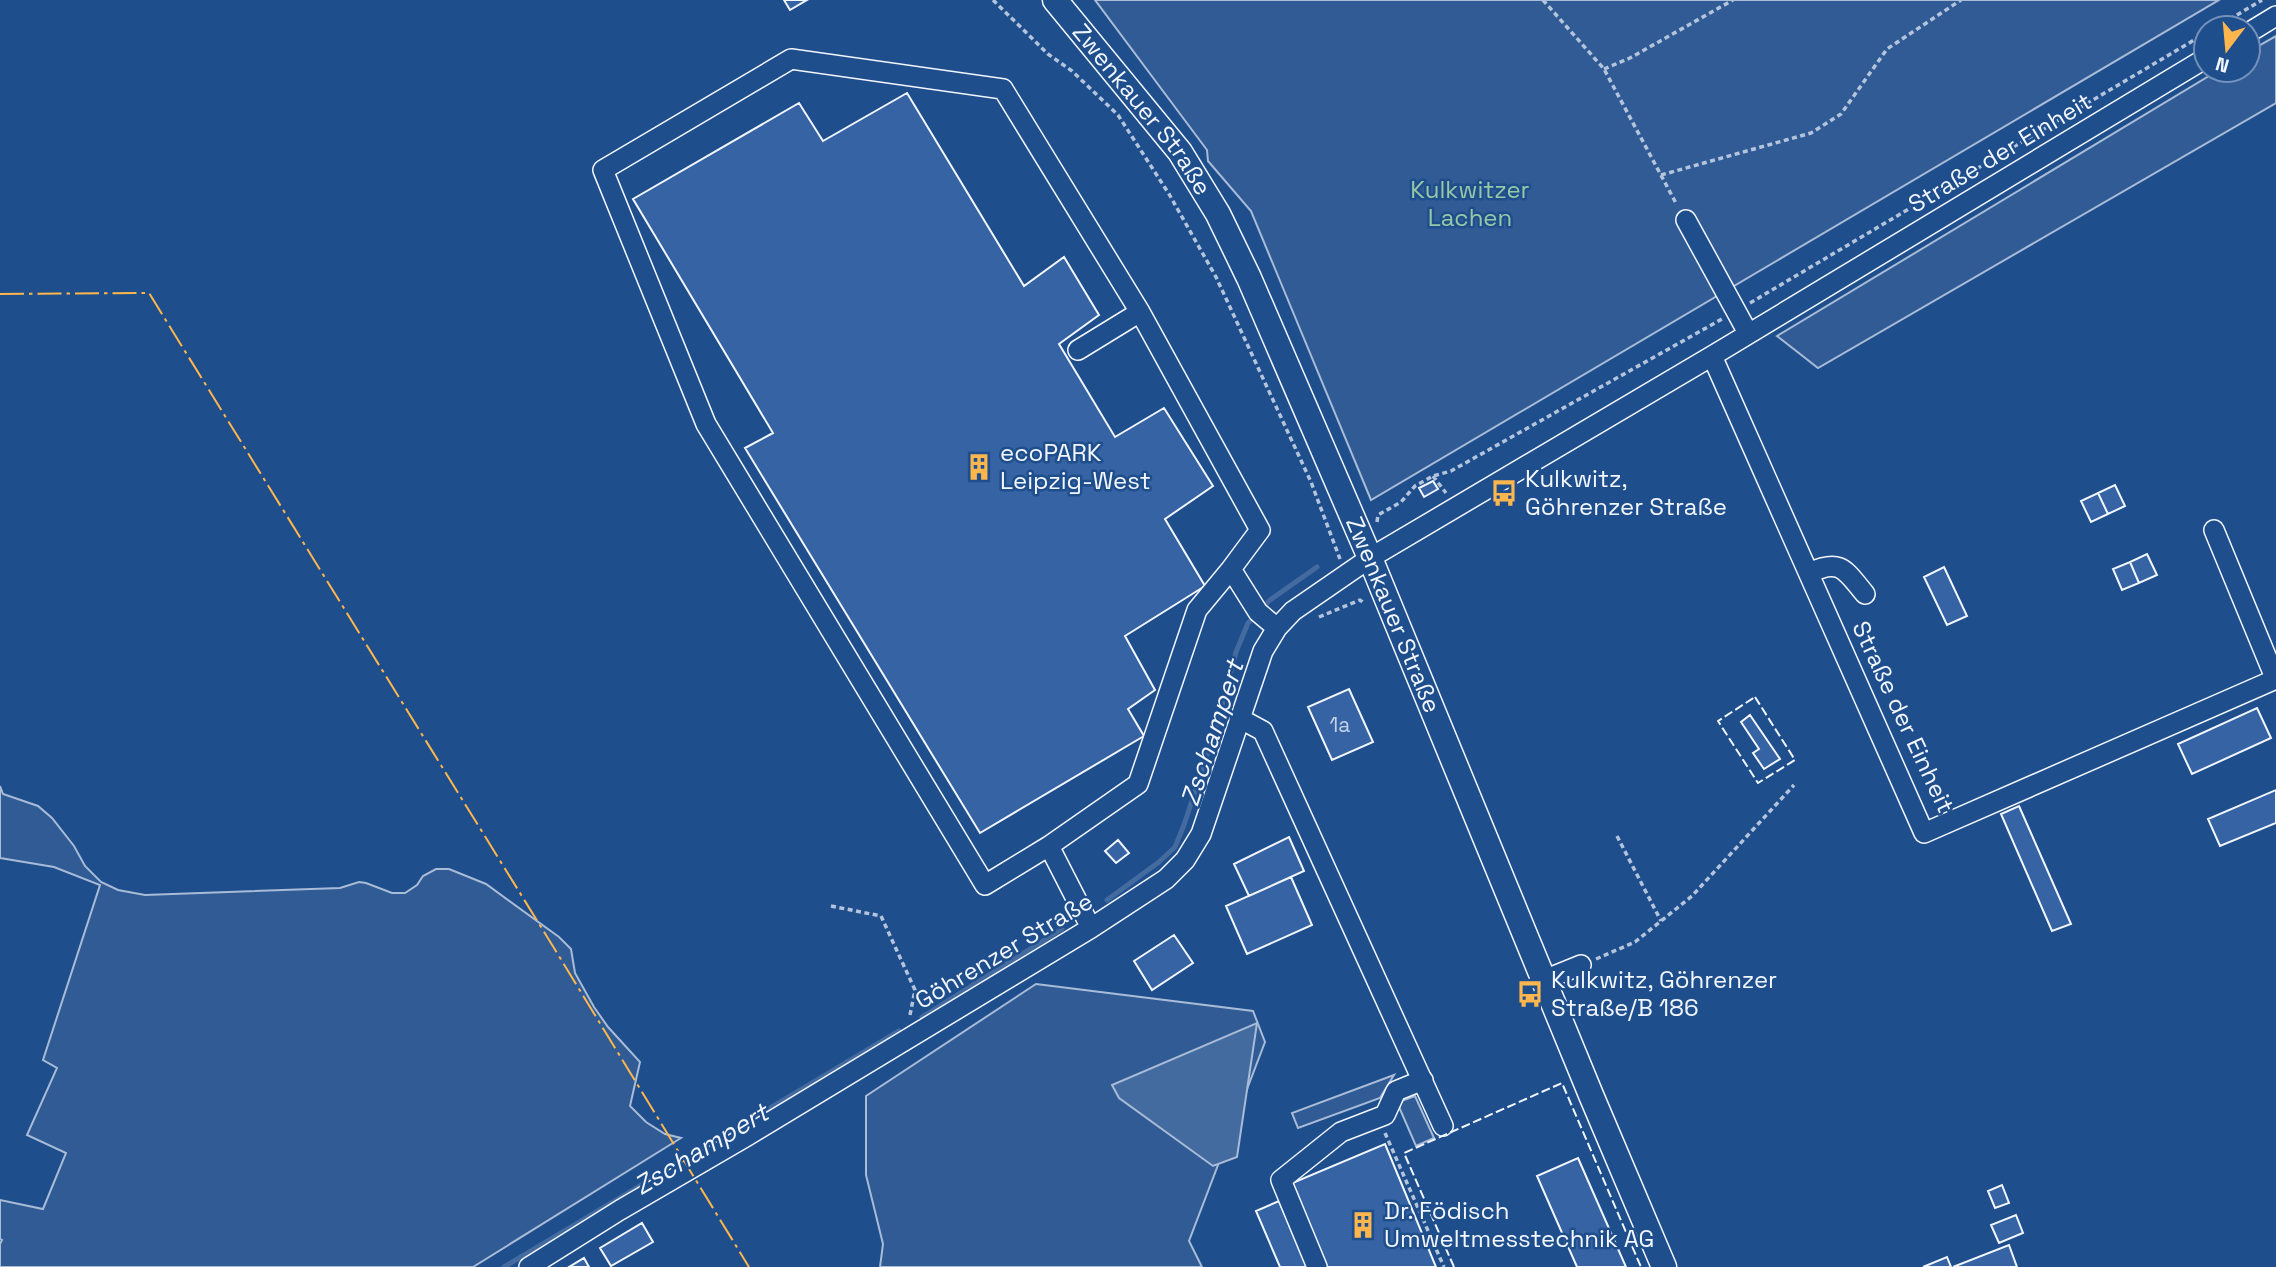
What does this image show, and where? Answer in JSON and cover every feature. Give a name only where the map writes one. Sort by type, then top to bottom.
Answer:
[{"type":"main road","name":"Zwenkauer Straße","points":[[1055,0],[1180,152],[1218,214],[1249,278],[1370,558],[1664,1267]]},
{"type":"street","points":[[791,59],[1003,89],[1140,312],[1260,530],[1231,569],[1197,610],[1138,784],[1049,846],[985,886],[706,424],[603,170],[791,59]]},
{"type":"street","name":"Straße der Einheit","points":[[1370,558],[1712,356],[2192,66]]},
{"type":"street","points":[[1686,220],[1748,333]]},
{"type":"street","points":[[1079,349],[1140,312]]},
{"type":"street","name":"Straße der Einheit","points":[[1712,356],[1924,833],[2276,679],[2214,530]]},
{"type":"street","name":"Göhrenzer Straße","points":[[529,1267],[1091,928],[1166,879],[1185,860],[1201,834],[1239,718],[1264,651],[1277,628],[1293,611],[1370,558]]},
{"type":"street","points":[[1809,573],[1835,565],[1865,594]]},
{"type":"street","points":[[1231,569],[1258,612],[1277,628]]},
{"type":"street","points":[[1239,718],[1263,731],[1443,1126]]},
{"type":"street","points":[[1049,846],[1091,928]]},
{"type":"street","points":[[1544,980],[1581,965]]},
{"type":"street","points":[[1317,1267],[1281,1180],[1341,1132],[1385,1115],[1396,1091],[1423,1080]]},
{"type":"path","points":[[993,0],[1048,54],[1072,71],[1118,115],[1169,194],[1216,277],[1311,482],[1332,533],[1352,602]]},
{"type":"path","points":[[1543,0],[1604,69],[1686,220]]},
{"type":"path","points":[[1604,69],[1630,58],[1734,0]]},
{"type":"path","points":[[1661,175],[1811,133],[1841,114],[1887,49],[1961,0]]},
{"type":"path","points":[[2238,14],[2262,0]]},
{"type":"path","points":[[1378,515],[1401,502],[1415,486],[1433,476],[1451,471],[1736,311],[2192,41]]},
{"type":"path","points":[[1433,476],[1444,493],[1458,494]]},
{"type":"path","points":[[1581,965],[1635,942],[1692,896],[1794,785]]},
{"type":"path","points":[[1617,836],[1661,921]]},
{"type":"path","points":[[831,906],[881,916],[915,990],[910,1017],[914,1034]]},
{"type":"path","points":[[1379,1118],[1444,1267]]},
{"type":"shaded area","name":"Kulkwitzer Lachen","points":[[1095,0],[2219,0],[1371,500],[1251,211],[1208,161],[1207,150]]},
{"type":"shaded area","points":[[2276,36],[2276,103],[1818,368],[1777,336],[2196,84],[2262,84],[2262,44]]},
{"type":"shaded area","points":[[0,786],[3,794],[38,806],[52,818],[74,846],[85,866],[101,882],[118,890],[145,895],[340,888],[359,882],[392,893],[405,893],[417,885],[423,876],[436,869],[449,869],[486,884],[559,937],[571,949],[575,973],[594,1007],[640,1062],[630,1106],[646,1122],[665,1134],[681,1138],[473,1267],[0,1267],[0,1200],[43,1209],[66,1153],[27,1135],[57,1068],[43,1060],[100,885],[54,867],[0,858]]},
{"type":"shaded area","points":[[1036,984],[1253,1011],[1265,1042],[1189,1241],[1202,1267],[880,1267],[883,1244],[866,1175],[866,1096]]},
{"type":"shaded area","points":[[1257,1023],[1237,1157],[1213,1166],[1119,1098],[1112,1085]]},
{"type":"shaded area","points":[[1394,1075],[1380,1098],[1298,1128],[1292,1113]]},
{"type":"shaded area","points":[[1415,1096],[1434,1138],[1416,1146],[1399,1107],[1401,1101]]},
{"type":"building","points":[[784,0],[807,0],[790,10]]},
{"type":"building","name":"ecoPARK Leipzig-West","points":[[907,93],[1024,286],[1064,257],[1099,315],[1059,344],[1115,437],[1164,408],[1213,486],[1165,519],[1205,586],[1125,636],[1155,690],[1128,709],[1144,736],[980,833],[745,448],[773,433],[633,199],[799,103],[823,141]]},
{"type":"building","points":[[1433,481],[1438,489],[1424,497],[1419,488]]},
{"type":"building","points":[[2115,485],[2125,506],[2108,514],[2098,493]]},
{"type":"building","points":[[2098,493],[2108,514],[2091,522],[2081,501]]},
{"type":"building","points":[[2147,554],[2157,575],[2139,583],[2130,562]]},
{"type":"building","points":[[2130,562],[2139,583],[2122,590],[2113,569]]},
{"type":"building","points":[[1944,567],[1967,616],[1947,625],[1924,577]]},
{"type":"building","points":[[1349,689],[1373,742],[1332,760],[1308,707]]},
{"type":"building","points":[[2257,708],[2271,738],[2192,774],[2178,744]]},
{"type":"building","points":[[1750,715],[1780,759],[1764,769],[1753,753],[1759,749],[1741,722]]},
{"type":"building","points":[[2276,790],[2276,823],[2220,846],[2208,819]]},
{"type":"building","points":[[2019,806],[2071,924],[2052,931],[2001,814]]},
{"type":"building","points":[[1289,837],[1304,871],[1249,896],[1234,864]]},
{"type":"building","points":[[1118,840],[1129,853],[1116,863],[1105,851]]},
{"type":"building","points":[[1291,877],[1312,925],[1247,954],[1226,906]]},
{"type":"building","points":[[1174,935],[1193,963],[1152,990],[1134,961]]},
{"type":"building","name":"Dr. Födisch Umweltmesstechnik AG","points":[[1385,1144],[1436,1267],[1325,1267],[1290,1184]]},
{"type":"building","points":[[1578,1158],[1626,1267],[1577,1267],[1537,1176]]},
{"type":"building","points":[[2002,1185],[2009,1203],[1995,1208],[1988,1191]]},
{"type":"building","points":[[1279,1201],[1307,1267],[1280,1267],[1256,1211]]},
{"type":"building","points":[[2016,1215],[2023,1233],[1999,1243],[1991,1225]]},
{"type":"building","points":[[642,1223],[653,1242],[611,1266],[600,1248]]},
{"type":"building","points":[[2009,1245],[2017,1267],[1953,1267]]},
{"type":"building","points":[[1947,1257],[1951,1267],[1923,1267]]},
{"type":"building","points":[[584,1258],[589,1267],[569,1267]]},
{"type":"waterway","name":"Zschampert","points":[[1261,609],[1317,567]]},
{"type":"waterway","name":"Zschampert","points":[[1107,900],[1175,847],[1215,731],[1236,652],[1248,623],[1255,616]]},
{"type":"waterway","name":"Zschampert","points":[[922,1017],[1062,929]]},
{"type":"waterway","name":"Zschampert","points":[[504,1267],[899,1031]]},
{"type":"fence","points":[[1755,697],[1795,760],[1758,783],[1718,721],[1755,697]]},
{"type":"fence","points":[[1454,1267],[1404,1153],[1562,1083],[1641,1267]]},
{"type":"power","points":[[0,294],[149,293],[749,1267]]},
{"type":"place","name":"ecoPARK Leipzig-West","points":[[979,467]]},
{"type":"place","name":"Kulkwitz, Göhrenzer Straße","points":[[1504,493]]},
{"type":"place","name":"Kulkwitz, Göhrenzer Straße/B 186","points":[[1530,994]]},
{"type":"place","name":"Dr. Födisch Umweltmesstechnik AG","points":[[1363,1225]]}]
